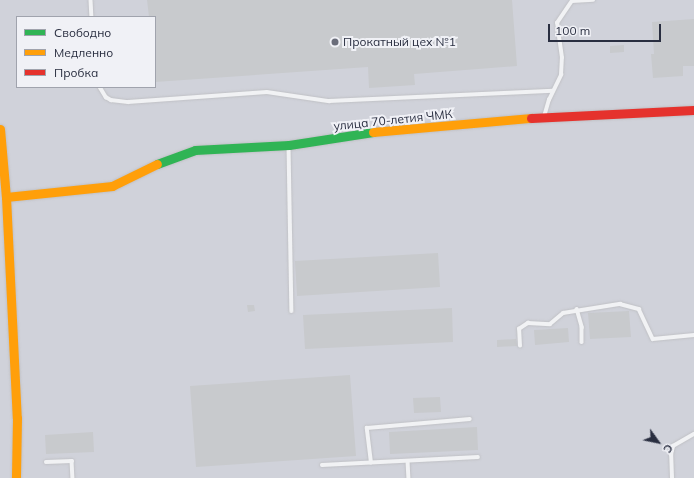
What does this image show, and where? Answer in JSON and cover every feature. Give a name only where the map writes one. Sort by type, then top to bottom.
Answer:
[{"type":"street","name":"улица 70-летия ЧМК","points":[[3,197],[112,186],[159,163],[195,150],[289,145],[390,129],[544,118],[694,110]]},
{"type":"street","points":[[0,129],[17,418],[16,478]]},
{"type":"lane","points":[[91,0],[92,16]]},
{"type":"lane","points":[[544,118],[553,91],[561,75],[562,58],[557,23],[572,2],[593,0]]},
{"type":"lane","points":[[101,88],[106,97],[111,100],[128,102],[267,92],[329,101],[553,91]]},
{"type":"lane","points":[[289,145],[292,311]]},
{"type":"lane","points":[[520,346],[519,329],[528,323],[550,324],[563,313],[577,309],[620,304],[639,309],[653,339],[694,335]]},
{"type":"lane","points":[[577,309],[582,327],[582,342]]},
{"type":"lane","points":[[371,463],[367,428],[470,419]]},
{"type":"lane","points":[[672,478],[670,455],[673,446],[694,434]]},
{"type":"lane","points":[[322,465],[478,457]]},
{"type":"lane","points":[[46,462],[72,461],[73,478]]},
{"type":"lane","points":[[408,461],[409,478]]},
{"type":"shaded area","points":[[0,0],[694,0],[694,478],[0,478]]},
{"type":"building","name":"Прокатный цех №1","points":[[147,0],[512,0],[517,66],[414,74],[415,85],[369,88],[368,67],[156,82],[156,16],[149,16]]},
{"type":"building","points":[[694,19],[694,66],[683,66],[683,76],[653,78],[651,54],[654,54],[652,22]]},
{"type":"building","points":[[624,45],[624,52],[610,53],[610,46]]},
{"type":"building","points":[[438,253],[440,287],[297,296],[295,261]]},
{"type":"building","points":[[247,305],[254,305],[255,311],[248,312]]},
{"type":"building","points":[[452,308],[453,342],[305,349],[303,315]]},
{"type":"building","points":[[629,311],[631,337],[590,339],[588,313]]},
{"type":"building","points":[[568,328],[569,342],[535,345],[534,330]]},
{"type":"building","points":[[516,339],[517,346],[497,347],[497,340]]},
{"type":"building","points":[[350,375],[356,456],[196,467],[190,386]]},
{"type":"building","points":[[440,397],[441,412],[414,413],[413,398]]},
{"type":"building","points":[[477,427],[478,450],[390,454],[389,432]]},
{"type":"building","points":[[93,432],[94,452],[46,454],[45,435]]},
{"type":"traffic: fast","points":[[157,164],[195,150],[289,145],[373,132]]},
{"type":"traffic: slow","points":[[373,132],[531,118]]},
{"type":"traffic: slow","points":[[0,129],[6,197],[17,418],[16,478]]},
{"type":"traffic: slow","points":[[6,197],[112,186],[157,164]]},
{"type":"traffic: jam","points":[[531,118],[694,110]]},
{"type":"place","name":"Прокатный цех №1","points":[[335,42]]}]
